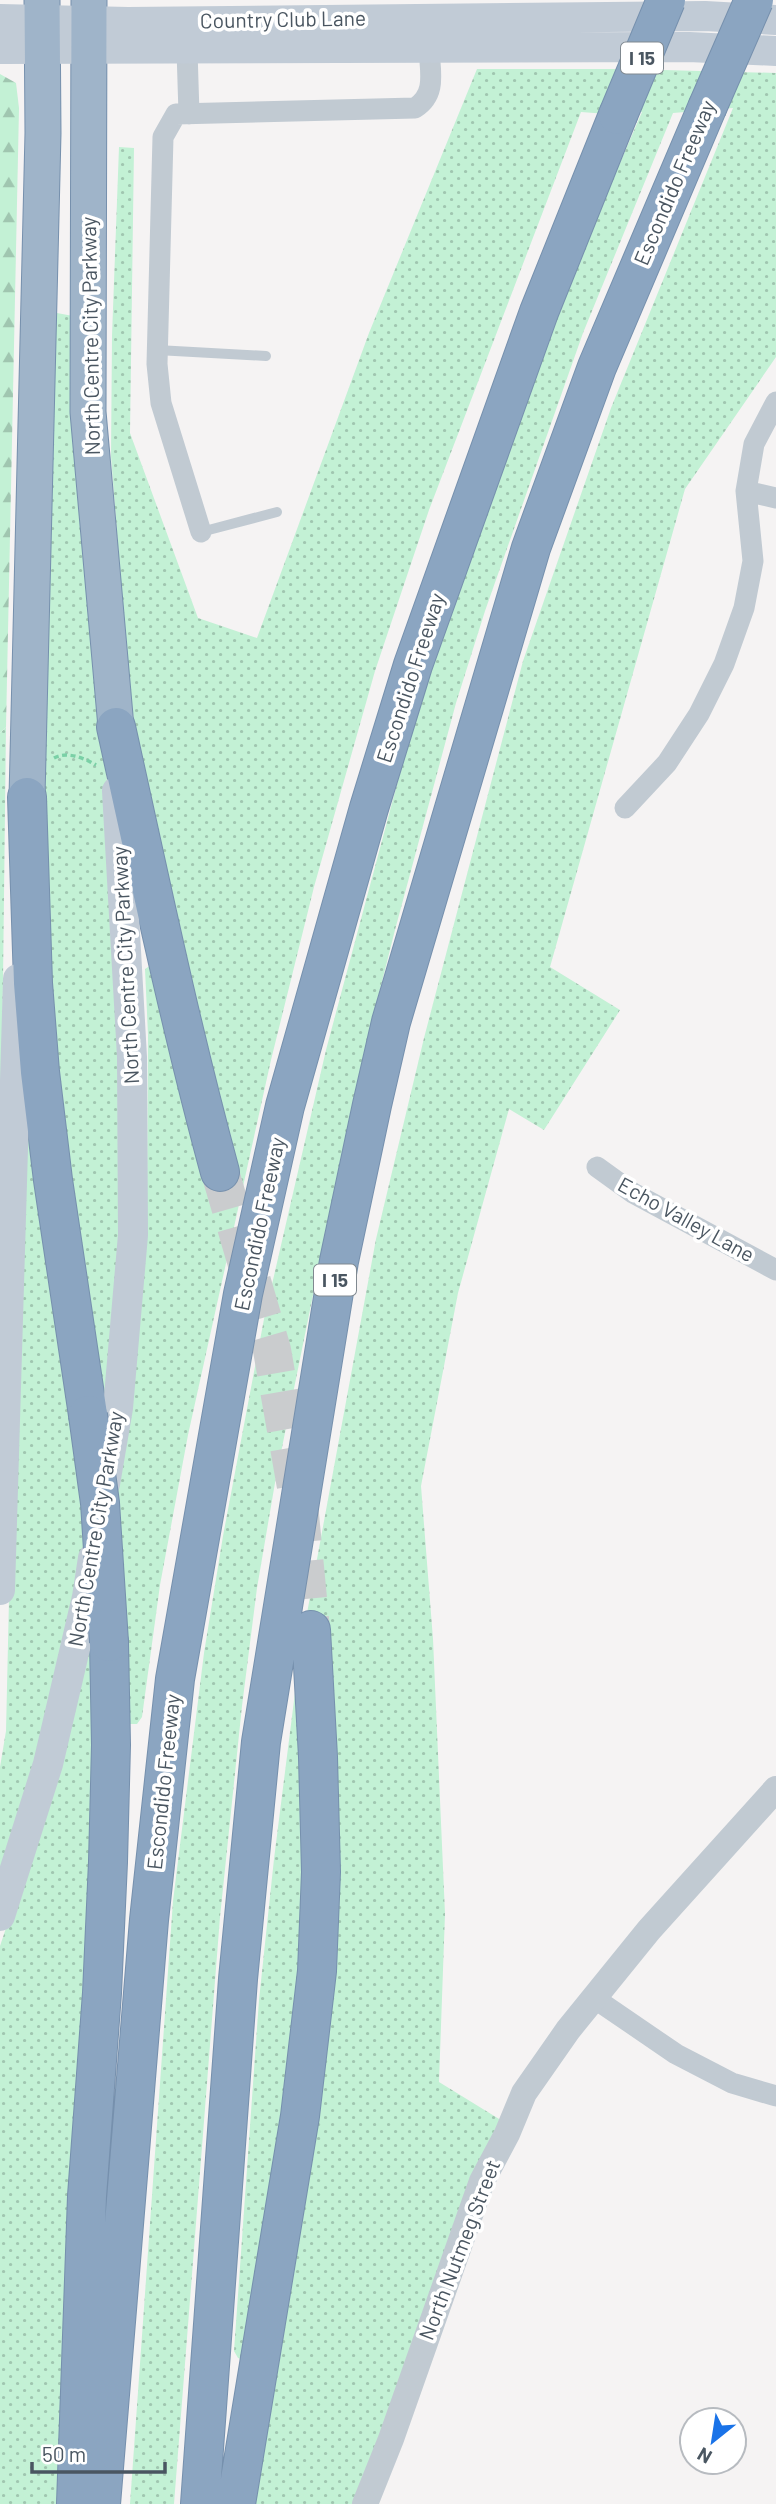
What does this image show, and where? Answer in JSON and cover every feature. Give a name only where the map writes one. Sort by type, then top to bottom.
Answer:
[{"type":"highway","name":"Escondido Freeway","points":[[101,2504],[149,1920],[175,1679],[243,1294],[285,1106],[369,808],[413,665],[539,312],[666,0]]},
{"type":"highway","name":"Escondido Freeway","points":[[200,2504],[238,1979],[261,1742],[339,1261],[369,1118],[391,1022],[531,548],[597,368],[754,0]]},
{"type":"highway","points":[[42,23],[43,133],[27,797],[33,983],[53,1180],[100,1503],[110,1642],[108,1862],[102,1993],[87,2196],[76,2504]]},
{"type":"highway","name":"North Centre City Parkway","points":[[89,24],[88,412],[117,727]]},
{"type":"highway","points":[[117,727],[167,959],[220,1172]]},
{"type":"highway","points":[[236,2504],[300,2116],[317,1971],[320,1859],[312,1630]]},
{"type":"main road","name":"Country Club Lane","points":[[0,19],[89,24],[514,8],[776,20]]},
{"type":"main road","name":"Country Club Lane","points":[[0,49],[42,23]]},
{"type":"main road","name":"Country Club Lane","points":[[89,24],[187,50],[689,47],[776,51]]},
{"type":"main road","name":"North Centre City Parkway","points":[[0,1916],[47,1763],[87,1597],[118,1408],[133,1235],[134,1174],[132,1057],[115,757],[117,727]]},
{"type":"main road","points":[[0,1590],[20,911],[27,797]]},
{"type":"street","points":[[510,48],[514,8]]},
{"type":"street","points":[[201,532],[161,403],[158,350],[163,137],[176,114],[415,108],[425,102],[430,93],[429,48]]},
{"type":"street","points":[[187,50],[189,114]]},
{"type":"street","points":[[625,808],[667,763],[699,714],[724,664],[744,608],[753,561],[746,491],[754,444],[776,402]]},
{"type":"street","points":[[746,491],[776,499]]},
{"type":"street","name":"Echo Valley Lane","points":[[597,1167],[633,1193],[776,1270]]},
{"type":"street","name":"North Nutmeg Street","points":[[365,2504],[391,2439],[482,2181],[507,2134],[524,2093],[568,2029],[649,1930],[776,1789]]},
{"type":"street","points":[[594,1998],[676,2054],[732,2083],[776,2096]]},
{"type":"lane","points":[[158,350],[266,356]]},
{"type":"lane","points":[[201,532],[277,512]]},
{"type":"path","points":[[47,762],[59,755],[78,756],[94,763],[104,773],[118,803]]},
{"type":"green space","points":[[477,69],[776,73],[776,357],[685,489],[550,967],[620,1010],[544,1130],[509,1109],[458,1293],[421,1486],[433,1639],[445,1914],[439,2082],[504,2122],[356,2504],[255,2504],[302,2203],[303,1635],[376,1239],[424,1038],[523,661],[611,408],[733,108],[673,113],[583,333],[485,611],[456,703],[367,1041],[276,1477],[257,1588],[220,1917],[174,2504],[130,2504],[173,1901],[204,1653],[264,1319],[326,1050],[403,762],[446,622],[587,239],[642,112],[581,112],[429,510],[375,671],[314,887],[271,1060],[188,1435],[160,1585],[142,1717],[137,1724],[126,1724],[97,1715],[62,2504],[0,2504],[0,1946],[45,1811],[147,1198],[148,1035],[145,969],[151,965],[145,794],[129,686],[111,456],[112,336],[119,147],[134,148],[130,433],[198,618],[257,638],[369,333]]},
{"type":"green space","points":[[0,74],[16,83],[19,108],[6,727],[0,733]]},
{"type":"green space","points":[[57,313],[73,316],[98,689],[113,842],[125,1108],[113,1366],[79,1598],[0,1886],[0,1767],[6,1731],[22,1146],[40,958],[52,318]]},
{"type":"green space","points":[[6,727],[0,1235],[0,733]]},
{"type":"green space","points":[[300,1653],[310,1971],[247,2361],[238,2358],[234,2351],[259,2000]]},
{"type":"tunnel","points":[[220,1172],[272,1350],[299,1504],[311,1630]]}]
